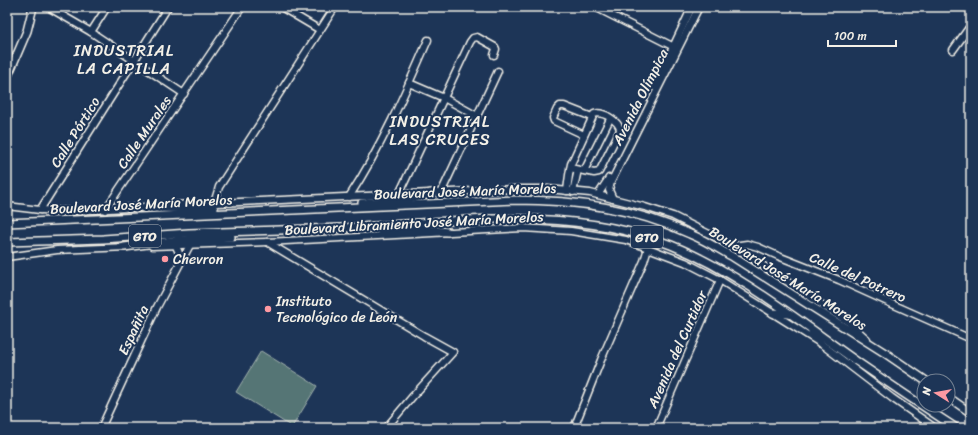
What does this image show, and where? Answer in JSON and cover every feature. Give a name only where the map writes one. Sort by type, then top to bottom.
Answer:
[{"type":"main road","points":[[7,78],[27,31],[33,7]]},
{"type":"main road","points":[[338,208],[363,202],[409,199],[431,193]]},
{"type":"main road","name":"Boulevard José María Morelos","points":[[7,223],[515,200],[549,200],[593,204],[620,210],[666,224],[711,244],[733,256],[872,344],[916,374]]},
{"type":"main road","points":[[143,208],[220,209],[240,212]]},
{"type":"main road","name":"Boulevard José María Morelos","points":[[7,242],[344,228],[526,218],[603,226],[652,238],[689,253],[721,269],[792,314],[859,363],[956,428]]},
{"type":"main road","points":[[344,228],[448,232]]},
{"type":"main road","points":[[124,247],[180,240],[233,236],[253,232]]},
{"type":"main road","points":[[774,313],[792,314]]},
{"type":"main road","points":[[809,326],[820,343]]},
{"type":"main road","points":[[956,403],[971,413]]},
{"type":"street","points":[[48,7],[90,32],[184,94]]},
{"type":"street","points":[[90,32],[107,7]]},
{"type":"street","name":"Calle Pórtico","points":[[40,210],[168,7]]},
{"type":"street","name":"Calle Murales","points":[[105,210],[242,7]]},
{"type":"street","points":[[281,7],[320,30]]},
{"type":"street","points":[[214,203],[219,187],[335,7]]},
{"type":"street","points":[[595,7],[675,48]]},
{"type":"street","name":"Avenida Olímpica","points":[[613,199],[610,190],[611,182],[675,48],[692,7]]},
{"type":"street","name":"Avenida Olímpica","points":[[598,195],[607,183],[675,48],[699,7]]},
{"type":"street","points":[[953,50],[971,25]]},
{"type":"street","points":[[399,194],[470,42],[477,36],[495,47],[496,49],[494,55]]},
{"type":"street","points":[[349,197],[365,171],[409,83],[428,40]]},
{"type":"street","points":[[441,192],[498,72]]},
{"type":"street","points":[[409,83],[444,98],[477,116]]},
{"type":"street","points":[[584,135],[554,121],[553,118],[557,109],[560,106],[564,106],[592,117]]},
{"type":"street","points":[[570,168],[598,173],[620,129],[618,124],[599,113],[594,114],[573,157],[570,168],[570,191]]},
{"type":"street","points":[[570,191],[610,119]]},
{"type":"street","name":"Boulevard Libramiento José María Morelos","points":[[7,206],[40,210],[105,210],[214,203],[515,189],[570,191],[598,195],[673,216],[733,246],[848,322],[872,344]]},
{"type":"street","name":"Boulevard Libramiento José María Morelos","points":[[7,257],[57,250],[267,242],[523,228],[600,235],[626,240],[648,248],[685,262],[720,280],[820,343],[892,398],[935,428]]},
{"type":"street","points":[[267,242],[453,352],[386,428]]},
{"type":"street","name":"Calle del Potrero","points":[[733,246],[747,244],[758,247],[839,280],[971,339]]},
{"type":"street","name":"Españita","points":[[101,428],[157,307],[190,245]]},
{"type":"street","points":[[176,246],[180,258],[179,265]]},
{"type":"street","points":[[574,428],[601,360],[644,261],[648,248]]},
{"type":"street","name":"Avenida del Curtidor","points":[[656,428],[720,280]]},
{"type":"green space","points":[[261,351],[317,386],[292,427],[236,392]]},
{"type":"place","name":"Chevron","points":[[165,259]]},
{"type":"place","name":"Instituto Tecnológico de León","points":[[268,309]]},
{"type":"district","name":"INDUSTRIAL LA CAPILLA","points":[[124,59]]},
{"type":"district","name":"INDUSTRIAL LAS CRUCES","points":[[440,130]]}]
